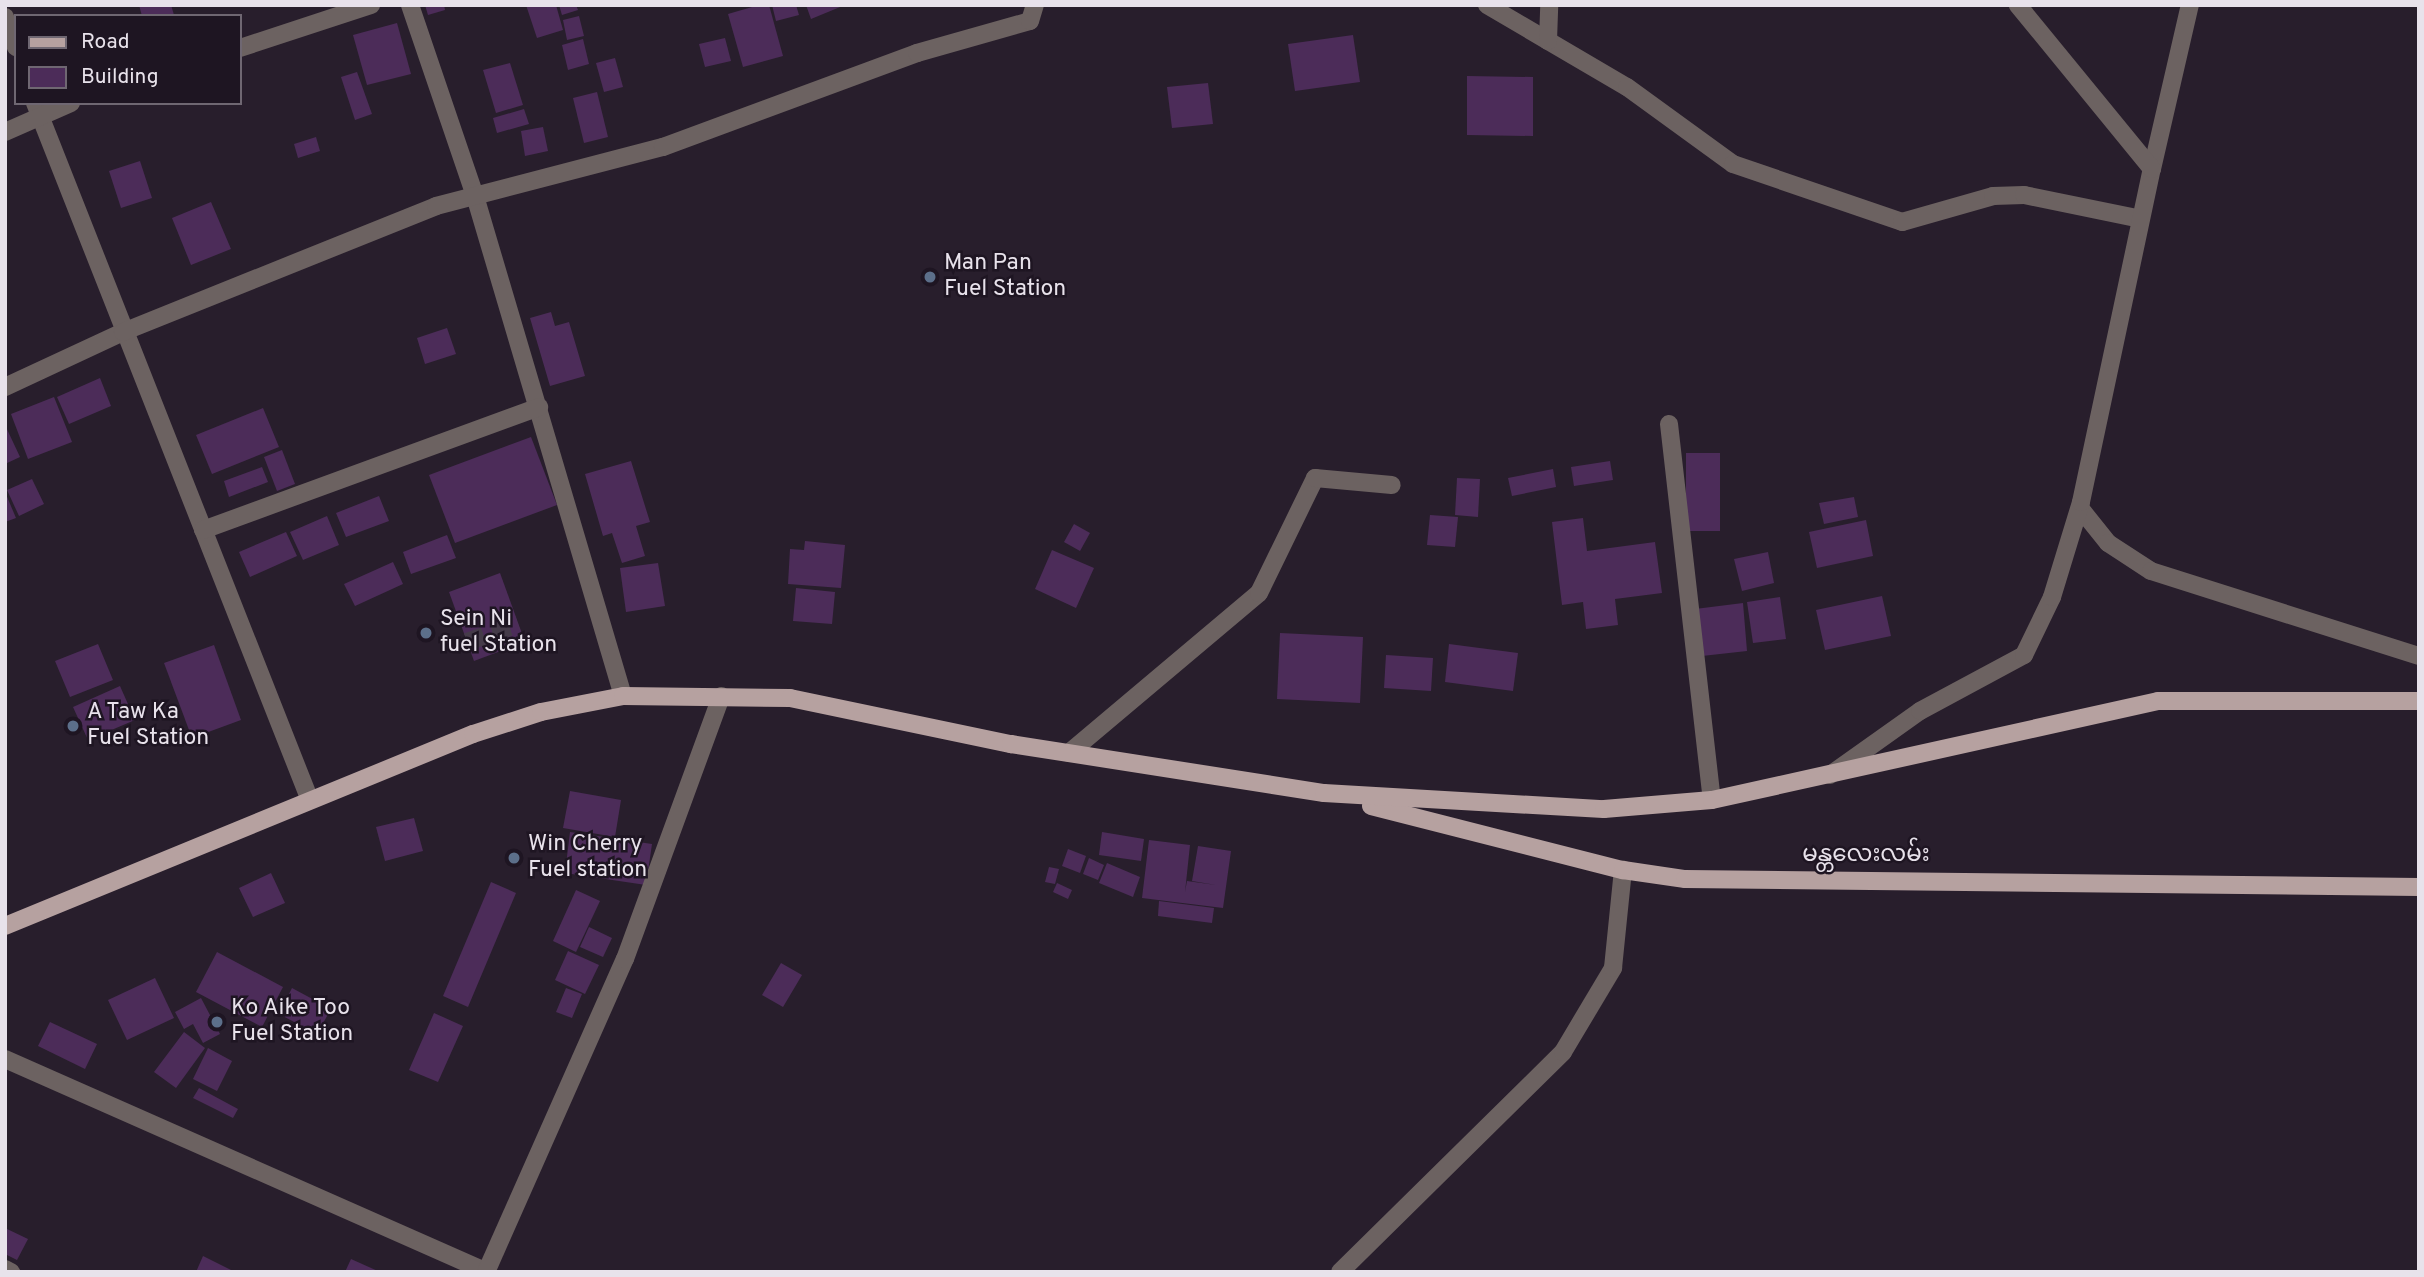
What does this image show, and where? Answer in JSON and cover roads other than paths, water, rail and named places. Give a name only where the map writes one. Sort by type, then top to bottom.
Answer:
[{"type":"main road","points":[[5,926],[309,798],[541,712],[623,696],[790,698],[1069,753],[1324,793],[1604,809],[1712,800],[2158,701],[2419,701]]},
{"type":"main road","name":"မန္တလေးလမ်း","points":[[1324,793],[1623,870],[1685,879],[2419,887]]},
{"type":"street","points":[[242,47],[371,5]]},
{"type":"street","points":[[410,5],[475,196],[623,696]]},
{"type":"street","points":[[5,387],[124,332],[436,205],[663,147],[917,53],[1030,21],[1035,5]]},
{"type":"street","points":[[1487,5],[1627,87],[1733,164],[1902,222],[1993,196],[2024,195],[2141,219]]},
{"type":"street","points":[[1549,5],[1549,41]]},
{"type":"street","points":[[2018,5],[2152,169]]},
{"type":"street","points":[[1830,775],[1920,710],[2024,655],[2052,597],[2080,508],[2141,219],[2190,5]]},
{"type":"street","points":[[5,16],[14,41]]},
{"type":"street","points":[[5,132],[37,109],[60,105]]},
{"type":"street","points":[[37,109],[309,798]]},
{"type":"street","points":[[203,530],[539,407]]},
{"type":"street","points":[[1669,424],[1712,800]]},
{"type":"street","points":[[1069,753],[1259,593],[1315,478],[1392,485]]},
{"type":"street","points":[[2080,508],[2108,543],[2151,571],[2419,656]]},
{"type":"street","points":[[5,1059],[487,1271],[625,959],[722,696]]},
{"type":"street","points":[[1340,1272],[1563,1052],[1613,968],[1623,870]]},
{"type":"street","points":[[5,1269],[11,1272]]},
{"type":"tunnel","points":[[467,642],[518,624]]},
{"type":"place","name":"Man Pan Fuel Station","points":[[930,277]]},
{"type":"place","name":"Sein Ni fuel Station","points":[[426,633]]},
{"type":"place","name":"A Taw Ka Fuel Station","points":[[73,726]]},
{"type":"place","name":"Win Cherry Fuel station","points":[[514,858]]},
{"type":"place","name":"Ko Aike Too Fuel Station","points":[[217,1022]]}]
